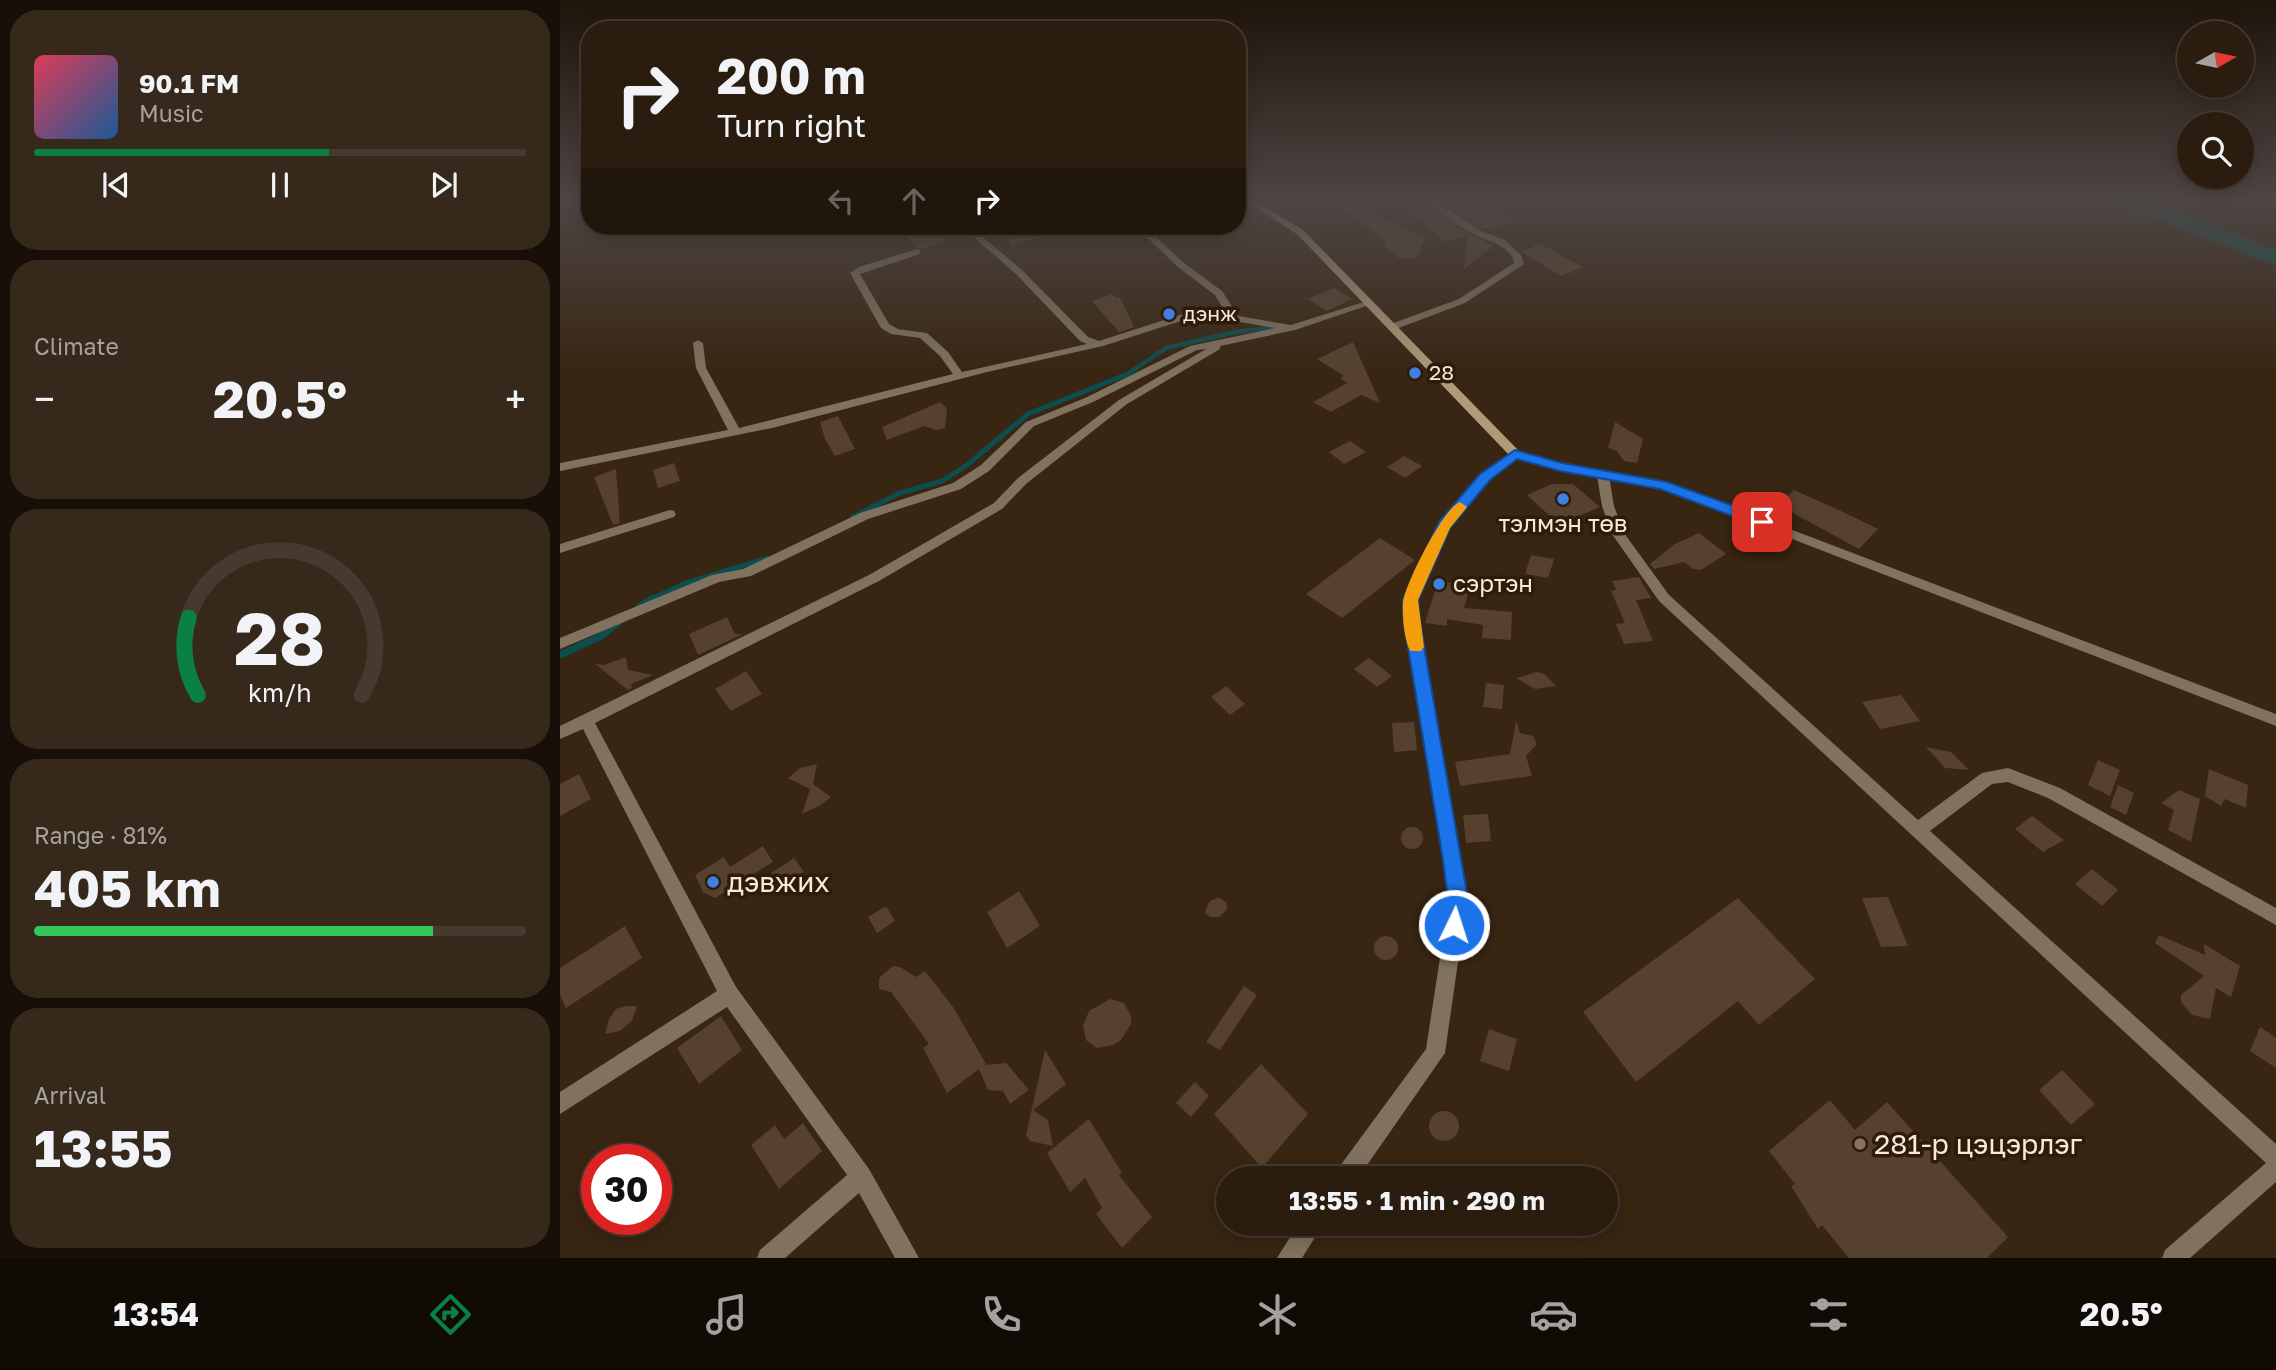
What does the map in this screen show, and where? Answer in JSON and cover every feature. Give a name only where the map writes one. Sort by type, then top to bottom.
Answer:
[{"type":"main road","points":[[1326,259],[1515,454]]},
{"type":"street","points":[[895,259],[862,269],[855,274],[885,326],[895,332],[923,335],[944,354],[959,376]]},
{"type":"street","points":[[1003,259],[1084,339],[1099,344]]},
{"type":"street","points":[[1174,259],[1219,293],[1226,305],[1228,317]]},
{"type":"street","points":[[1392,327],[1462,301],[1519,264],[1518,259]]},
{"type":"street","points":[[560,644],[717,578],[746,573],[864,516],[957,486],[985,468],[1030,424],[1090,400],[1194,348],[1291,328],[1370,303]]},
{"type":"street","points":[[560,469],[604,457],[735,432],[1099,344],[1192,314],[1291,328]]},
{"type":"street","points":[[560,733],[874,578],[998,506],[1022,481],[1123,402],[1233,338]]},
{"type":"street","points":[[698,343],[701,368],[735,432]]},
{"type":"street","points":[[1354,1166],[1435,1053],[1458,899],[1410,600],[1444,526],[1485,477],[1515,454],[1603,476],[1662,485],[2276,720]]},
{"type":"street","points":[[1603,476],[1608,506],[1618,534],[1664,597],[2276,1158]]},
{"type":"street","points":[[560,549],[670,514]]},
{"type":"street","points":[[586,720],[729,994],[861,1177],[908,1258]]},
{"type":"street","points":[[1917,831],[1988,778],[2008,775],[2054,793],[2276,917]]},
{"type":"street","points":[[560,1104],[729,994]]},
{"type":"street","points":[[2173,1258],[2276,1168]]},
{"type":"street","points":[[768,1258],[861,1177]]},
{"type":"street","points":[[1288,1258],[1304,1236]]},
{"type":"building","points":[[1465,259],[1477,259],[1464,269]]},
{"type":"building","points":[[1533,259],[1568,259],[1583,267],[1561,276]]},
{"type":"building","points":[[1334,288],[1352,299],[1327,311],[1308,299]]},
{"type":"building","points":[[1112,294],[1116,298],[1120,297],[1134,327],[1119,332],[1092,301]]},
{"type":"building","points":[[1353,342],[1380,403],[1361,395],[1331,412],[1313,402],[1347,383],[1340,378],[1344,376],[1317,359]]},
{"type":"building","points":[[940,402],[947,408],[945,428],[936,430],[924,426],[887,440],[882,427]]},
{"type":"building","points":[[838,416],[855,449],[835,456],[825,439],[820,422]]},
{"type":"building","points":[[1615,422],[1643,439],[1637,463],[1624,461],[1617,451],[1608,448]]},
{"type":"building","points":[[1350,441],[1366,452],[1344,464],[1329,452]]},
{"type":"building","points":[[1404,456],[1422,466],[1405,478],[1387,467]]},
{"type":"building","points":[[674,463],[680,481],[658,488],[653,470]]},
{"type":"building","points":[[616,469],[620,523],[613,525],[594,477]]},
{"type":"building","points":[[1552,484],[1573,484],[1600,507],[1565,522],[1563,528],[1527,495]]},
{"type":"building","points":[[1794,490],[1878,529],[1859,549],[1778,505]]},
{"type":"building","points":[[1699,533],[1726,554],[1701,570],[1693,569],[1684,562],[1654,569],[1650,564],[1675,544]]},
{"type":"building","points":[[1380,538],[1415,560],[1342,618],[1306,594]]},
{"type":"building","points":[[1531,555],[1554,559],[1548,578],[1525,574]]},
{"type":"building","points":[[1639,577],[1651,598],[1636,600],[1653,641],[1624,644],[1616,624],[1625,623],[1611,591],[1616,590],[1612,581]]},
{"type":"building","points":[[1438,581],[1470,586],[1464,608],[1512,612],[1511,640],[1482,638],[1483,625],[1447,619],[1447,626],[1425,623]]},
{"type":"building","points":[[727,617],[735,634],[743,634],[698,655],[689,634]]},
{"type":"building","points":[[626,657],[628,670],[653,675],[631,684],[632,688],[628,690],[595,664],[604,665]]},
{"type":"building","points":[[1369,658],[1392,676],[1377,687],[1354,669]]},
{"type":"building","points":[[746,671],[762,694],[731,711],[715,689]]},
{"type":"building","points":[[1537,672],[1544,674],[1556,686],[1535,689],[1516,678]]},
{"type":"building","points":[[1486,683],[1504,685],[1502,709],[1483,707]]},
{"type":"building","points":[[1226,686],[1245,704],[1230,715],[1211,697]]},
{"type":"building","points":[[1901,695],[1920,721],[1880,729],[1862,702]]},
{"type":"building","points":[[1516,721],[1520,733],[1533,736],[1537,744],[1526,756],[1532,776],[1460,786],[1455,762],[1510,754]]},
{"type":"building","points":[[1414,722],[1417,750],[1394,752],[1392,723]]},
{"type":"building","points":[[1926,747],[1951,752],[1969,770],[1945,768]]},
{"type":"building","points":[[2098,760],[2120,770],[2110,796],[2088,785]]},
{"type":"building","points":[[817,764],[813,784],[831,797],[802,814],[810,789],[788,778],[800,768]]},
{"type":"building","points":[[2209,769],[2248,785],[2246,808],[2225,799],[2221,806],[2205,796]]},
{"type":"building","points":[[579,774],[591,799],[560,816],[560,784]]},
{"type":"building","points":[[2118,785],[2134,793],[2126,815],[2110,807]]},
{"type":"building","points":[[2179,790],[2200,799],[2191,842],[2168,830],[2174,810],[2161,803]]},
{"type":"building","points":[[1488,814],[1491,841],[1466,843],[1463,815]]},
{"type":"building","points":[[2032,816],[2064,840],[2043,852],[2015,829]]},
{"type":"building","points":[[1412,827],[1420,830],[1423,838],[1420,846],[1412,849],[1404,846],[1401,838],[1404,830]]},
{"type":"building","points":[[763,846],[773,862],[715,898],[703,892],[695,875],[724,857],[730,867]]},
{"type":"building","points":[[794,858],[804,872],[777,890],[767,876]]},
{"type":"building","points":[[2092,869],[2118,890],[2102,906],[2075,884]]},
{"type":"building","points":[[1019,891],[1040,926],[1007,948],[987,912]]},
{"type":"building","points":[[1888,897],[1908,946],[1881,947],[1862,898]]},
{"type":"building","points":[[1219,898],[1226,902],[1227,909],[1220,917],[1210,917],[1205,913],[1207,906],[1211,900]]},
{"type":"building","points":[[1738,898],[1815,979],[1759,1025],[1738,1001],[1636,1082],[1583,1012]]},
{"type":"building","points":[[886,906],[895,921],[877,933],[868,917]]},
{"type":"building","points":[[625,926],[642,958],[566,1008],[560,995],[560,968]]},
{"type":"building","points":[[2159,935],[2205,955],[2204,944],[2240,966],[2231,997],[2216,988],[2210,1019],[2192,1015],[2181,1002],[2181,995],[2204,976],[2155,943]]},
{"type":"building","points":[[1386,936],[1395,939],[1398,948],[1395,957],[1386,960],[1377,957],[1374,948],[1377,939]]},
{"type":"building","points":[[893,966],[900,967],[916,977],[925,971],[953,1007],[986,1064],[984,1065],[1006,1063],[1029,1090],[1010,1104],[1003,1091],[988,1090],[979,1069],[947,1093],[923,1048],[929,1044],[891,992],[879,989],[879,978]]},
{"type":"building","points":[[1244,986],[1257,995],[1220,1050],[1206,1042]]},
{"type":"building","points":[[1110,999],[1124,1003],[1131,1016],[1131,1024],[1121,1040],[1113,1045],[1097,1048],[1086,1040],[1083,1026],[1089,1011]]},
{"type":"building","points":[[637,1006],[632,1021],[620,1031],[605,1034],[609,1019],[616,1009]]},
{"type":"building","points":[[721,1016],[742,1050],[699,1084],[677,1048]]},
{"type":"building","points":[[2260,1027],[2276,1038],[2276,1068],[2250,1051]]},
{"type":"building","points":[[1489,1029],[1517,1039],[1509,1071],[1480,1061]]},
{"type":"building","points":[[1045,1050],[1066,1084],[1033,1110],[1048,1120],[1053,1146],[1030,1141],[1026,1135]]},
{"type":"building","points":[[1261,1064],[1308,1114],[1264,1166],[1260,1166],[1214,1114]]},
{"type":"building","points":[[2062,1070],[2095,1104],[2071,1125],[2039,1090]]},
{"type":"building","points":[[1195,1082],[1209,1096],[1191,1117],[1176,1103]]},
{"type":"building","points":[[1830,1100],[1855,1130],[1887,1102],[2008,1237],[1987,1258],[1849,1258],[1822,1225],[1818,1229],[1791,1186],[1795,1184],[1769,1151]]},
{"type":"building","points":[[1444,1111],[1450,1112],[1458,1120],[1458,1132],[1450,1140],[1444,1141],[1438,1140],[1430,1132],[1429,1126],[1430,1120],[1438,1112]]},
{"type":"building","points":[[1089,1119],[1122,1173],[1119,1175],[1152,1217],[1122,1248],[1096,1214],[1102,1208],[1085,1178],[1070,1192],[1047,1153]]},
{"type":"building","points":[[803,1123],[822,1151],[779,1189],[751,1145],[775,1125],[784,1139]]},
{"type":"waterway","points":[[1127,374],[1166,348],[1236,332],[1276,327]]},
{"type":"waterway","points":[[853,517],[900,493],[942,481],[967,465],[1028,414],[1127,374]]},
{"type":"waterway","points":[[653,598],[686,583],[768,558]]},
{"type":"waterway","points":[[639,607],[653,598]]},
{"type":"waterway","points":[[560,655],[601,636],[619,622]]},
{"type":"slow traffic","points":[[1416,647],[1410,600],[1444,526],[1460,507]]},
{"type":"place","name":"дэнж","points":[[1169,314]]},
{"type":"place","name":"28","points":[[1415,373]]},
{"type":"place","name":"тэлмэн төв","points":[[1563,499]]},
{"type":"place","name":"сэртэн","points":[[1439,584]]},
{"type":"place","name":"дэвжих","points":[[713,882]]},
{"type":"place","name":"281-р цэцэрлэг","points":[[1860,1144]]},
{"type":"route","points":[[1454,925],[1458,899],[1453,860],[1410,600],[1444,526],[1485,477],[1515,454],[1560,467],[1662,485],[1762,522]]}]
